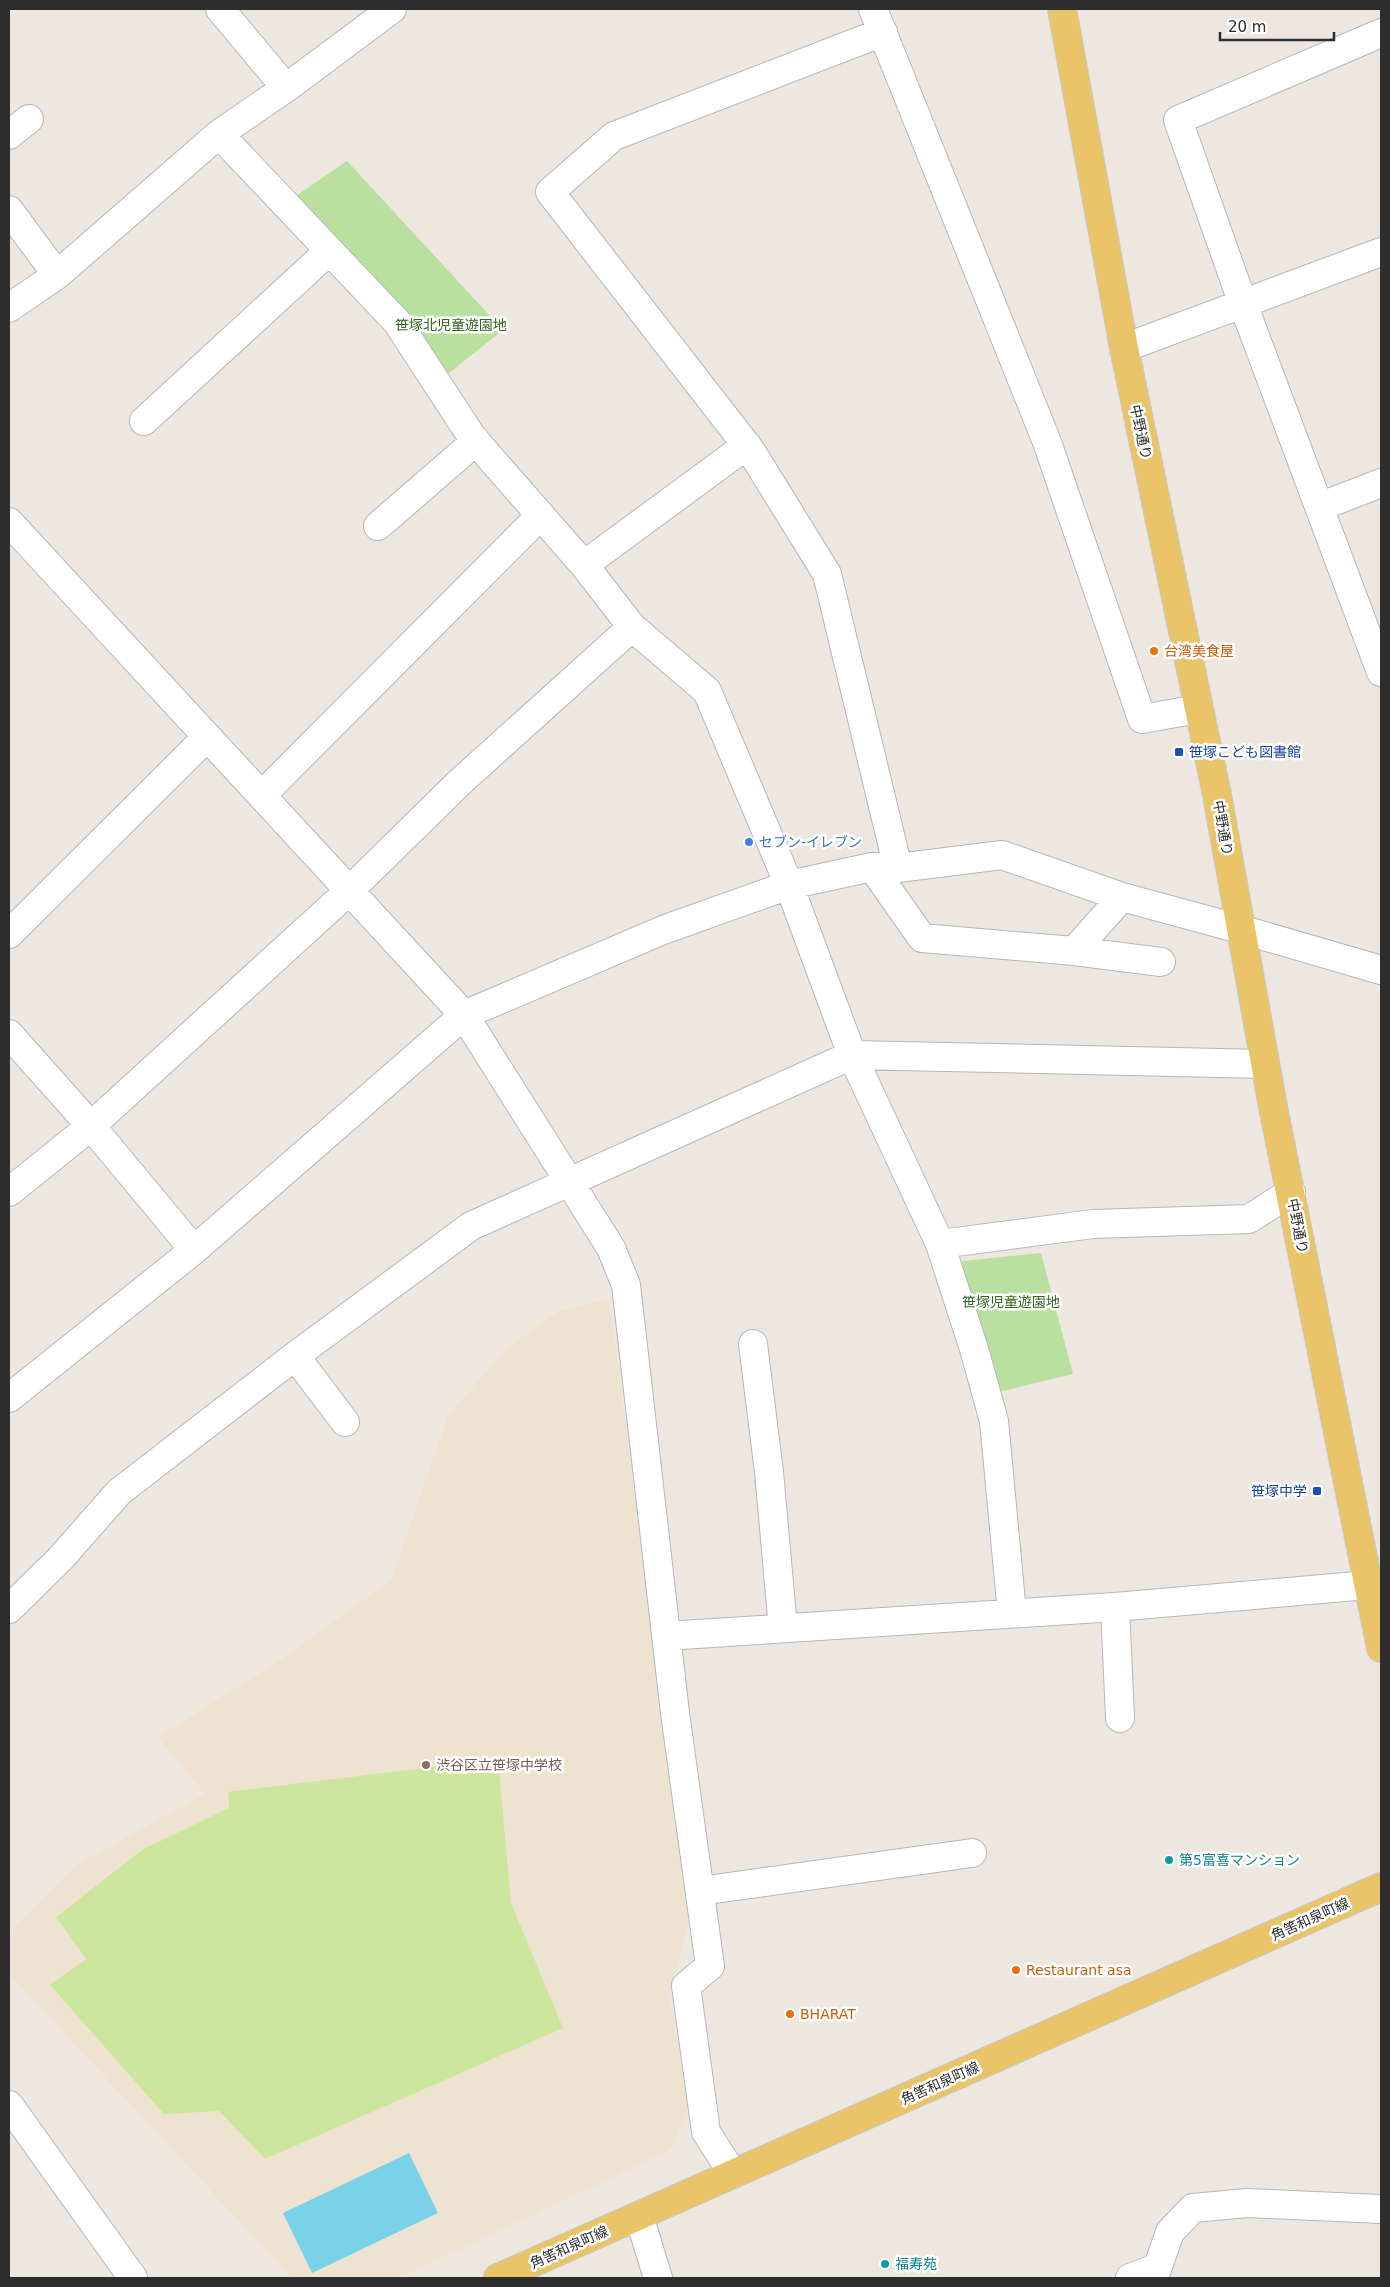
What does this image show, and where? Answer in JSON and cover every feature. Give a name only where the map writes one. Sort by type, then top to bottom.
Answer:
[{"type":"main road","name":"中野通り","points":[[1062,9],[1124,348],[1217,795],[1265,1064],[1381,1648]]},
{"type":"main road","name":"角筈和泉町線","points":[[498,2278],[1381,1887]]},
{"type":"street","points":[[220,9],[286,88]]},
{"type":"street","points":[[9,308],[57,275],[219,134],[286,88],[392,9]]},
{"type":"street","points":[[1161,962],[1074,951],[922,938],[885,868],[828,574],[747,445],[550,192],[614,136],[878,20],[1047,442],[1142,719],[1198,709]]},
{"type":"street","points":[[1381,33],[1178,120],[1243,304],[1381,672]]},
{"type":"street","points":[[219,134],[397,322],[476,441],[584,565],[632,627],[708,691],[789,885],[852,1054],[940,1244],[974,1349],[994,1420],[1012,1613]]},
{"type":"street","points":[[9,210],[57,275]]},
{"type":"street","points":[[144,421],[328,251]]},
{"type":"street","points":[[1124,348],[1381,252]]},
{"type":"street","points":[[378,526],[476,441]]},
{"type":"street","points":[[584,565],[747,445]]},
{"type":"street","points":[[1319,507],[1381,483]]},
{"type":"street","points":[[262,795],[540,516]]},
{"type":"street","points":[[9,522],[464,1015],[611,1248],[626,1285],[666,1636],[710,1966],[686,1986],[706,2132],[733,2174]]},
{"type":"street","points":[[9,1192],[91,1126],[350,890],[460,782],[632,627]]},
{"type":"street","points":[[9,934],[208,737]]},
{"type":"street","points":[[9,1398],[194,1250],[464,1015],[663,930],[789,885],[885,868],[1002,855],[1122,897],[1381,970]]},
{"type":"street","points":[[1074,951],[1122,897]]},
{"type":"street","points":[[9,1034],[91,1126],[194,1250]]},
{"type":"street","points":[[9,1609],[60,1559],[120,1492],[294,1356],[471,1226],[852,1054],[1265,1064]]},
{"type":"street","points":[[940,1244],[1093,1224],[1249,1219],[1291,1192]]},
{"type":"street","points":[[753,1344],[769,1472],[783,1628]]},
{"type":"street","points":[[294,1356],[345,1422]]},
{"type":"street","points":[[666,1636],[1115,1607],[1368,1585]]},
{"type":"street","points":[[1115,1607],[1120,1718]]},
{"type":"street","points":[[700,1891],[972,1853]]},
{"type":"street","points":[[9,2105],[133,2278]]},
{"type":"street","points":[[1130,2278],[1156,2273],[1170,2232],[1193,2208],[1247,2203],[1381,2209]]},
{"type":"street","points":[[639,2216],[658,2278]]},
{"type":"shaded area","name":"渋谷区立笹塚中学校","points":[[609,1299],[689,1918],[669,1996],[689,2112],[669,2151],[398,2278],[292,2278],[9,1974],[9,1933],[77,1865],[205,1794],[158,1737],[279,1661],[391,1580],[448,1416],[505,1350],[559,1311]]},
{"type":"green space","name":"笹塚北児童遊園地","points":[[347,161],[503,330],[444,377],[293,198]]},
{"type":"green space","name":"笹塚児童遊園地","points":[[1041,1253],[1073,1374],[998,1392],[956,1270],[963,1261]]},
{"type":"green space","points":[[498,1759],[511,1903],[563,2028],[265,2159],[219,2111],[164,2114],[50,1985],[86,1959],[56,1917],[142,1850],[229,1808],[228,1792]]},
{"type":"water","points":[[409,2153],[438,2213],[312,2273],[283,2213]]},
{"type":"place","name":"台湾美食屋","points":[[1154,651]]},
{"type":"place","name":"笹塚こども図書館","points":[[1179,752]]},
{"type":"place","name":"セブン-イレブン","points":[[749,842]]},
{"type":"place","name":"笹塚中学","points":[[1317,1491]]},
{"type":"place","name":"渋谷区立笹塚中学校","points":[[426,1765]]},
{"type":"place","name":"第5富喜マンション","points":[[1169,1860]]},
{"type":"place","name":"Restaurant asa","points":[[1016,1970]]},
{"type":"place","name":"BHARAT","points":[[790,2014]]},
{"type":"place","name":"福寿苑","points":[[885,2264]]}]
